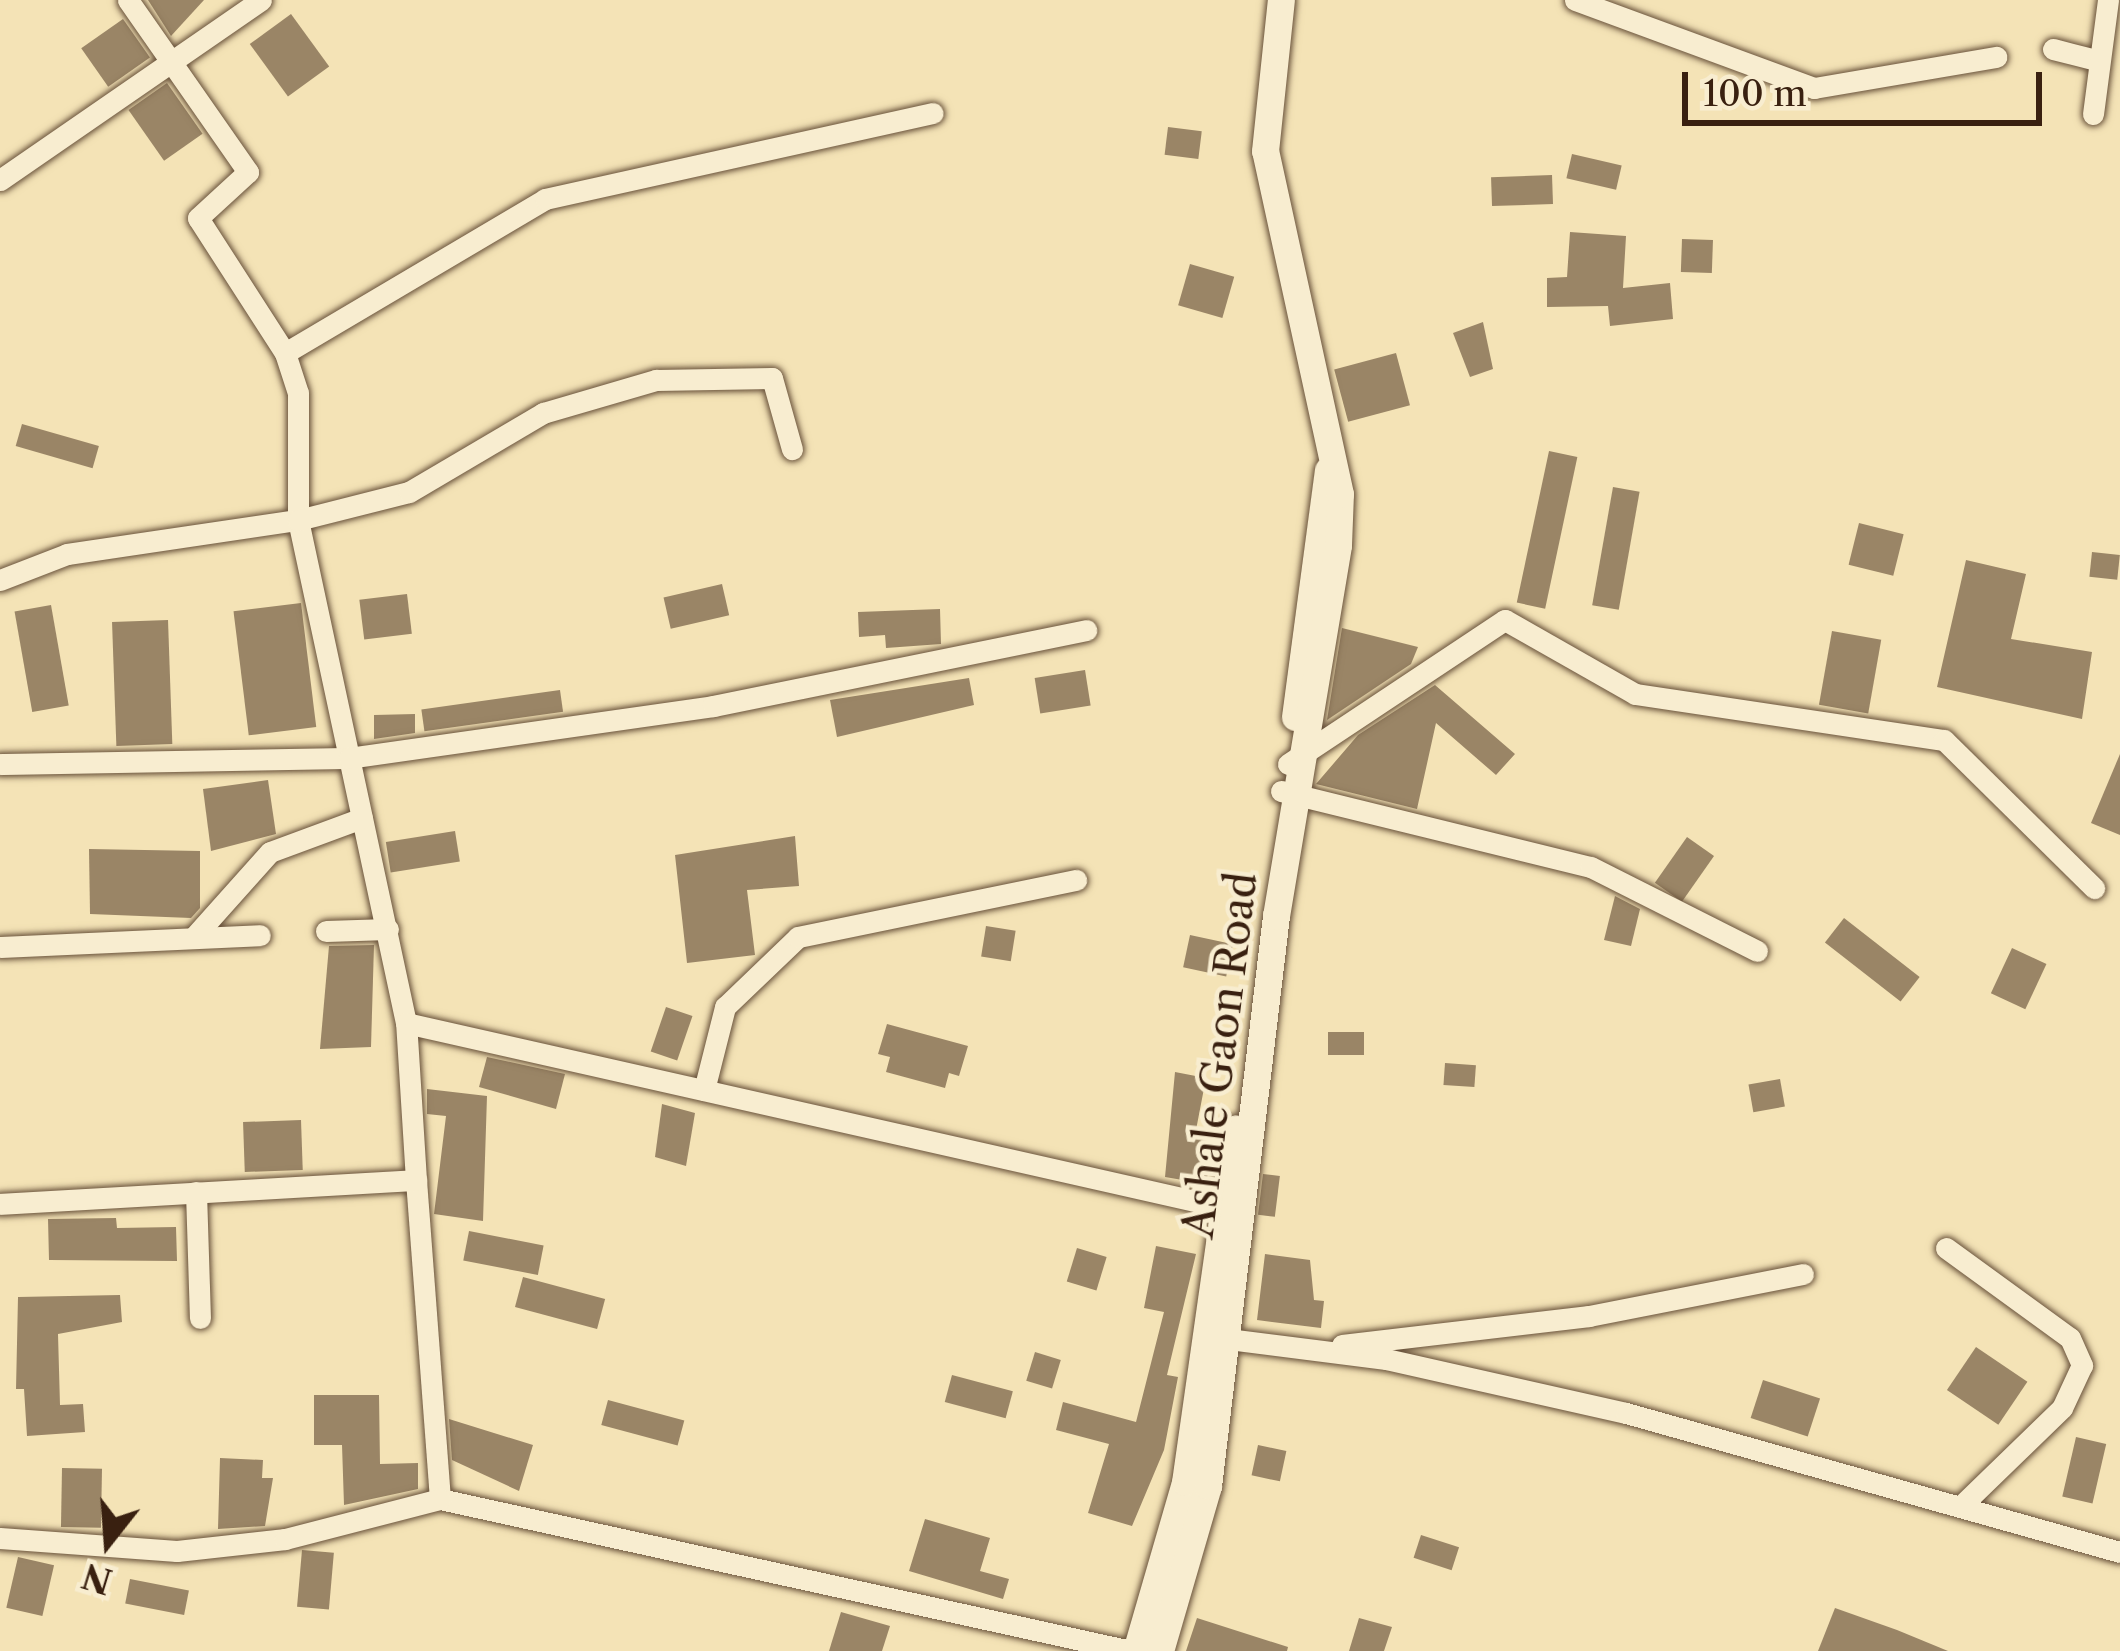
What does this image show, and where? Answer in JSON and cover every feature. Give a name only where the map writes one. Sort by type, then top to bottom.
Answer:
[{"type":"street","points":[[128,0],[248,172],[201,211],[201,228],[285,352],[298,393],[298,520],[406,1023],[440,1499]]},
{"type":"street","points":[[0,180],[261,0]]},
{"type":"street","name":"Ashale Gaon Road","points":[[1160,1651],[1197,1484],[1292,777],[1338,545],[1340,494],[1329,466],[1265,151],[1282,0]]},
{"type":"street","points":[[1575,0],[1814,88],[1996,57]]},
{"type":"street","points":[[2093,114],[2096,60],[2108,0]]},
{"type":"street","points":[[2054,49],[2096,60]]},
{"type":"street","points":[[285,352],[545,199],[933,113]]},
{"type":"street","points":[[0,580],[67,554],[298,520],[409,493],[543,413],[656,380],[772,378],[792,449]]},
{"type":"street","points":[[1292,777],[1424,665],[1505,620],[1635,694],[1944,740],[2094,888]]},
{"type":"street","points":[[0,764],[349,758],[713,706],[1086,630]]},
{"type":"street","points":[[1292,777],[1591,867],[1756,950]]},
{"type":"street","points":[[193,938],[270,852],[362,818]]},
{"type":"street","points":[[704,1090],[725,1006],[799,937],[1076,880]]},
{"type":"street","points":[[326,932],[388,928]]},
{"type":"street","points":[[0,947],[260,934]]},
{"type":"street","points":[[406,1023],[1234,1210]]},
{"type":"street","points":[[0,1204],[416,1180]]},
{"type":"street","points":[[196,1192],[200,1318]]},
{"type":"street","points":[[1946,1248],[2070,1338],[2081,1365],[2062,1408],[1962,1505]]},
{"type":"street","points":[[1307,1349],[1589,1316],[1803,1274]]},
{"type":"street","points":[[1217,1337],[1307,1349],[1626,1413],[2120,1552]]},
{"type":"street","name":"Ashale Gaon Road","points":[[1134,1651],[1197,1484]]},
{"type":"street","points":[[0,1538],[177,1551],[285,1539],[440,1499],[1134,1651]]},
{"type":"building","points":[[148,0],[204,0],[171,36]]},
{"type":"building","points":[[291,14],[329,67],[288,97],[250,44]]},
{"type":"building","points":[[123,19],[150,58],[108,87],[81,48]]},
{"type":"building","points":[[167,83],[203,134],[164,161],[128,110]]},
{"type":"building","points":[[1168,127],[1202,131],[1198,159],[1165,155]]},
{"type":"building","points":[[1572,154],[1622,165],[1616,190],[1566,178]]},
{"type":"building","points":[[1552,175],[1553,204],[1492,206],[1491,177]]},
{"type":"building","points":[[1570,232],[1626,236],[1623,288],[1670,283],[1673,319],[1610,326],[1608,306],[1547,307],[1547,278],[1567,277]]},
{"type":"building","points":[[1682,239],[1713,240],[1712,273],[1681,272]]},
{"type":"building","points":[[1190,264],[1234,277],[1222,318],[1178,305]]},
{"type":"building","points":[[1483,322],[1493,369],[1470,377],[1453,333]]},
{"type":"building","points":[[1396,353],[1410,405],[1348,422],[1334,370]]},
{"type":"building","points":[[22,424],[99,446],[93,468],[16,446]]},
{"type":"building","points":[[1549,451],[1577,457],[1545,609],[1517,603]]},
{"type":"building","points":[[1613,487],[1640,492],[1619,610],[1592,605]]},
{"type":"building","points":[[1859,523],[1904,534],[1893,576],[1849,565]]},
{"type":"building","points":[[2092,552],[2120,555],[2117,580],[2089,577]]},
{"type":"building","points":[[1966,560],[2026,574],[2011,639],[2092,652],[2082,719],[1937,687]]},
{"type":"building","points":[[722,584],[729,615],[671,629],[664,597]]},
{"type":"building","points":[[407,594],[412,634],[364,640],[359,600]]},
{"type":"building","points":[[301,603],[316,727],[249,735],[234,611]]},
{"type":"building","points":[[51,605],[69,705],[32,712],[15,611]]},
{"type":"building","points":[[940,609],[941,644],[886,648],[885,635],[859,637],[858,612]]},
{"type":"building","points":[[168,620],[172,744],[116,746],[112,622]]},
{"type":"building","points":[[1342,628],[1418,647],[1411,664],[1327,720]]},
{"type":"building","points":[[1832,631],[1881,640],[1868,714],[1819,705]]},
{"type":"building","points":[[1085,670],[1091,706],[1040,714],[1035,678]]},
{"type":"building","points":[[969,678],[974,705],[837,737],[830,700]]},
{"type":"building","points":[[1435,685],[1515,754],[1496,775],[1436,723],[1417,809],[1316,784],[1358,735]]},
{"type":"building","points":[[560,690],[563,712],[424,731],[421,709]]},
{"type":"building","points":[[415,714],[415,733],[374,739],[374,715]]},
{"type":"building","points":[[2120,754],[2120,835],[2091,823]]},
{"type":"building","points":[[268,780],[276,834],[211,851],[203,789]]},
{"type":"building","points":[[455,831],[460,862],[391,873],[386,842]]},
{"type":"building","points":[[795,836],[799,886],[747,890],[755,955],[687,963],[675,855]]},
{"type":"building","points":[[1687,837],[1714,856],[1682,902],[1655,883]]},
{"type":"building","points":[[89,849],[200,851],[200,908],[191,918],[90,914]]},
{"type":"building","points":[[1615,896],[1640,909],[1631,946],[1604,940]]},
{"type":"building","points":[[1844,918],[1920,977],[1901,1002],[1825,942]]},
{"type":"building","points":[[986,926],[1016,931],[1011,961],[981,957]]},
{"type":"building","points":[[1190,935],[1233,944],[1226,976],[1183,967]]},
{"type":"building","points":[[374,945],[371,1047],[320,1049],[329,946]]},
{"type":"building","points":[[2012,948],[2046,964],[2025,1009],[1991,993]]},
{"type":"building","points":[[666,1007],[692,1016],[677,1061],[651,1051]]},
{"type":"building","points":[[887,1024],[968,1046],[959,1076],[949,1073],[945,1088],[886,1072],[890,1057],[878,1054]]},
{"type":"building","points":[[1328,1032],[1364,1032],[1364,1055],[1328,1055]]},
{"type":"building","points":[[487,1057],[565,1074],[556,1109],[479,1087]]},
{"type":"building","points":[[1445,1063],[1476,1065],[1474,1087],[1443,1085]]},
{"type":"building","points":[[1175,1072],[1206,1078],[1196,1130],[1215,1134],[1206,1184],[1165,1177]]},
{"type":"building","points":[[1780,1079],[1785,1107],[1753,1112],[1748,1085]]},
{"type":"building","points":[[427,1089],[487,1096],[483,1221],[434,1214],[446,1116],[427,1114]]},
{"type":"building","points":[[662,1104],[695,1113],[686,1166],[655,1157]]},
{"type":"building","points":[[301,1120],[303,1170],[245,1172],[243,1122]]},
{"type":"building","points":[[1263,1174],[1280,1176],[1275,1217],[1258,1215]]},
{"type":"building","points":[[116,1218],[117,1228],[176,1227],[177,1261],[49,1260],[48,1219]]},
{"type":"building","points":[[469,1231],[544,1246],[538,1275],[463,1260]]},
{"type":"building","points":[[1156,1246],[1196,1254],[1167,1375],[1178,1377],[1164,1450],[1132,1526],[1088,1513],[1109,1444],[1056,1430],[1063,1402],[1136,1422],[1164,1312],[1144,1308]]},
{"type":"building","points":[[1077,1248],[1107,1257],[1096,1291],[1067,1281]]},
{"type":"building","points":[[1265,1254],[1310,1260],[1314,1300],[1324,1301],[1321,1328],[1257,1320]]},
{"type":"building","points":[[523,1277],[605,1299],[597,1329],[515,1307]]},
{"type":"building","points":[[120,1295],[122,1322],[58,1334],[60,1405],[83,1404],[85,1432],[27,1436],[24,1389],[16,1389],[18,1297]]},
{"type":"building","points":[[1976,1347],[2027,1382],[1998,1425],[1947,1390]]},
{"type":"building","points":[[1035,1352],[1061,1360],[1052,1389],[1026,1381]]},
{"type":"building","points":[[952,1375],[1013,1391],[1006,1418],[945,1402]]},
{"type":"building","points":[[1763,1380],[1820,1399],[1808,1437],[1751,1418]]},
{"type":"building","points":[[314,1395],[379,1395],[380,1464],[418,1463],[418,1489],[344,1505],[342,1445],[314,1445]]},
{"type":"building","points":[[608,1400],[684,1420],[678,1446],[601,1425]]},
{"type":"building","points":[[449,1419],[533,1445],[519,1491],[452,1460]]},
{"type":"building","points":[[2076,1437],[2106,1444],[2092,1503],[2062,1496]]},
{"type":"building","points":[[1258,1445],[1286,1451],[1280,1481],[1252,1475]]},
{"type":"building","points":[[220,1458],[263,1460],[262,1478],[273,1478],[265,1526],[218,1529]]},
{"type":"building","points":[[62,1468],[102,1469],[101,1528],[61,1527]]},
{"type":"building","points":[[925,1519],[990,1538],[980,1571],[1009,1579],[1003,1599],[909,1571]]},
{"type":"building","points":[[1421,1535],[1459,1547],[1452,1570],[1414,1558]]},
{"type":"building","points":[[302,1550],[334,1553],[329,1610],[297,1607]]},
{"type":"building","points":[[18,1557],[54,1565],[42,1616],[6,1608]]},
{"type":"building","points":[[130,1579],[189,1590],[184,1615],[125,1604]]},
{"type":"building","points":[[1835,1608],[1897,1630],[1948,1651],[1818,1651]]},
{"type":"building","points":[[841,1612],[890,1626],[882,1651],[829,1651]]},
{"type":"building","points":[[1197,1618],[1288,1647],[1287,1651],[1186,1651]]},
{"type":"building","points":[[1359,1618],[1392,1627],[1384,1651],[1349,1651]]}]
